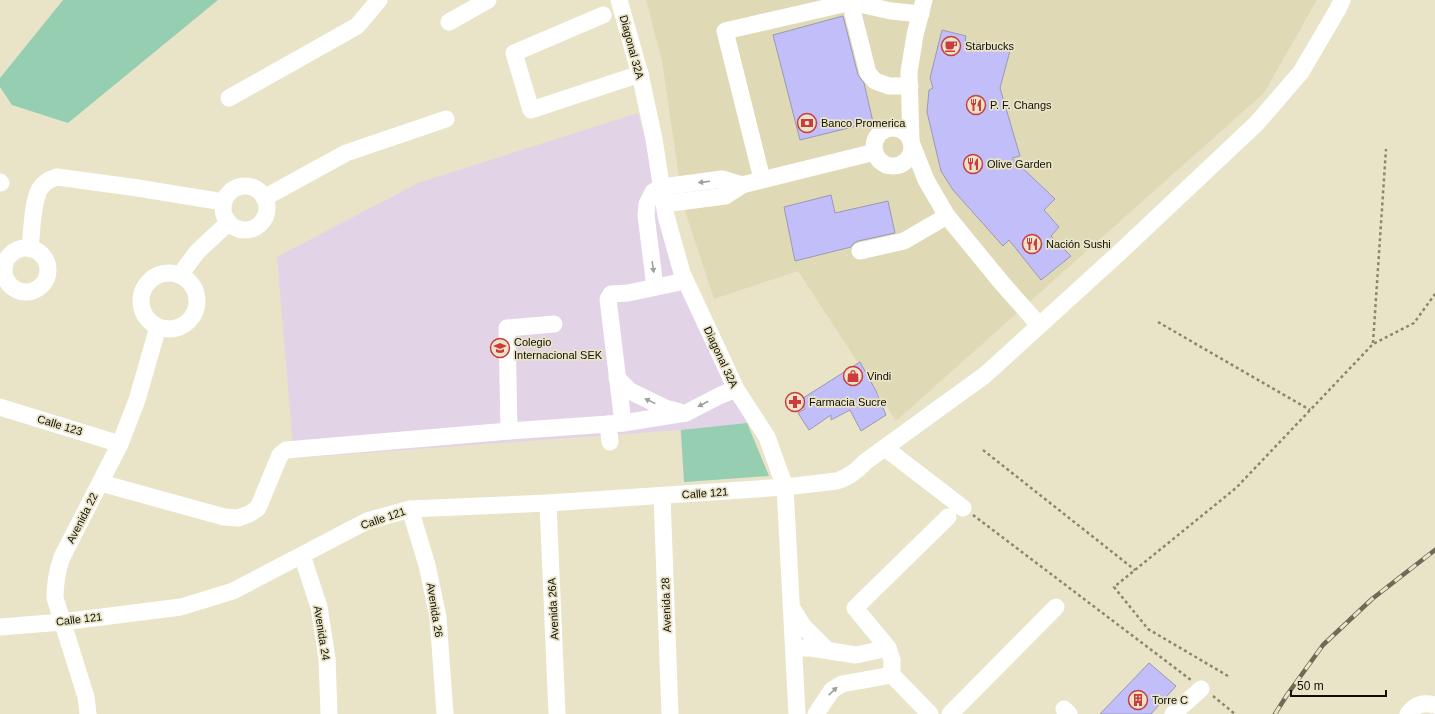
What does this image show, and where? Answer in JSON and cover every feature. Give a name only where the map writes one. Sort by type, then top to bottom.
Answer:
[{"type":"street","points":[[229,98],[357,26],[379,0]]},
{"type":"street","points":[[449,22],[488,0]]},
{"type":"street","name":"Diagonal 32A","points":[[618,0],[640,74],[654,139],[666,216],[682,273],[736,389],[767,437],[785,487],[797,714]]},
{"type":"street","name":"Calle 121","points":[[0,627],[62,622],[180,607],[233,591],[366,521],[410,509],[662,496],[785,487],[845,479],[854,474],[866,462],[985,375],[1119,253],[1257,123],[1301,72],[1342,0]]},
{"type":"street","points":[[762,179],[725,32],[843,4],[855,3],[891,11],[922,7],[915,35],[909,72],[911,142],[912,148],[907,159],[898,166],[892,166],[881,162],[875,152],[875,141],[882,132],[894,129],[904,133],[911,142],[926,180],[947,216],[1039,326]]},
{"type":"street","points":[[855,3],[853,14],[868,73],[875,81],[889,86],[910,86]]},
{"type":"street","points":[[603,15],[514,53],[531,110],[640,74]]},
{"type":"street","points":[[264,198],[346,153],[446,119]]},
{"type":"street","points":[[664,204],[725,196],[742,185],[762,179],[875,152]]},
{"type":"street","points":[[30,249],[35,203],[40,189],[48,180],[57,177],[223,202]]},
{"type":"street","points":[[655,287],[646,215],[647,204],[653,192],[662,187],[722,179],[742,185]]},
{"type":"street","points":[[242,186],[251,187],[259,191],[264,198],[266,212],[264,218],[260,224],[254,228],[240,230],[228,223],[224,217],[222,209],[223,202],[227,194],[234,188],[242,186]]},
{"type":"street","points":[[860,251],[904,241],[947,216]]},
{"type":"street","points":[[180,275],[197,252],[228,223]]},
{"type":"street","points":[[169,272],[180,275],[189,281],[196,290],[198,301],[195,312],[189,321],[180,327],[169,329],[158,327],[149,321],[143,312],[141,301],[143,290],[149,281],[159,275],[169,272]]},
{"type":"street","points":[[610,442],[615,423],[617,378],[608,298],[611,294],[628,293],[686,281]]},
{"type":"street","points":[[509,432],[507,328],[554,324]]},
{"type":"street","name":"Avenida 22","points":[[88,714],[86,697],[55,598],[55,584],[62,557],[120,444],[137,400],[158,327]]},
{"type":"street","points":[[617,378],[630,391],[642,398],[666,408],[686,413]]},
{"type":"street","points":[[100,483],[224,517],[238,518],[249,514],[258,508],[280,456],[286,450],[615,423],[686,413],[720,395],[736,389]]},
{"type":"street","name":"Calle 123","points":[[0,407],[120,444]]},
{"type":"street","points":[[885,448],[963,508]]},
{"type":"street","name":"Avenida 28","points":[[662,496],[670,714]]},
{"type":"street","name":"Avenida 26A","points":[[548,503],[557,714]]},
{"type":"street","name":"Avenida 26","points":[[410,509],[427,565],[438,617],[445,714]]},
{"type":"street","points":[[930,714],[892,675],[892,660],[888,648],[855,608],[948,517]]},
{"type":"street","name":"Avenida 24","points":[[302,555],[319,607],[327,658],[328,714]]},
{"type":"street","points":[[792,607],[803,626],[827,650]]},
{"type":"street","points":[[950,714],[1056,607]]},
{"type":"street","points":[[794,648],[811,648],[856,655],[888,648]]},
{"type":"street","points":[[816,714],[832,690],[842,684],[892,675]]},
{"type":"street","points":[[1173,714],[1201,688]]},
{"type":"street","points":[[1408,714],[1418,704],[1426,703],[1435,705]]},
{"type":"path","points":[[1373,344],[1386,149]]},
{"type":"path","points":[[1228,676],[1148,629],[1114,588],[1236,488],[1373,344],[1414,323],[1435,294]]},
{"type":"path","points":[[1158,322],[1310,410]]},
{"type":"path","points":[[983,450],[1135,570]]},
{"type":"path","points":[[963,508],[1235,714]]},
{"type":"shaded area","points":[[646,0],[1317,0],[1264,93],[896,421],[798,271],[714,299],[683,205],[662,61]]},
{"type":"shaded area","name":"Colegio Internacional SEK","points":[[638,113],[684,273],[769,476],[684,482],[680,430],[294,458],[277,257],[418,183]]},
{"type":"green space","points":[[63,0],[218,0],[68,123],[12,105],[0,87],[0,78]]},
{"type":"green space","points":[[747,423],[769,476],[684,482],[681,430]]},
{"type":"building","points":[[843,16],[858,75],[864,83],[873,122],[800,140],[773,35]]},
{"type":"building","points":[[942,30],[966,36],[965,41],[1011,47],[1000,88],[1020,156],[1012,158],[1055,199],[1044,210],[1059,227],[1051,236],[1071,256],[1041,280],[1009,240],[1003,246],[953,190],[941,171],[927,112],[929,90],[933,88],[930,78]]},
{"type":"building","points":[[831,195],[835,213],[888,201],[895,233],[858,241],[851,247],[795,261],[784,207]]},
{"type":"building","points":[[860,362],[876,391],[886,415],[861,431],[850,410],[831,420],[831,415],[809,430],[798,413],[805,409],[800,400]]},
{"type":"building","name":"Torre C","points":[[1149,663],[1176,686],[1151,714],[1100,714]]},
{"type":"railway","points":[[1275,714],[1323,645],[1372,599],[1435,550]]},
{"type":"place","name":"Starbucks","points":[[951,46]]},
{"type":"place","name":"P. F. Changs","points":[[976,105]]},
{"type":"place","name":"Banco Promerica","points":[[807,123]]},
{"type":"place","name":"Olive Garden","points":[[973,164]]},
{"type":"place","name":"Nación Sushi","points":[[1032,244]]},
{"type":"place","name":"Colegio Internacional SEK","points":[[500,348]]},
{"type":"place","name":"Vindi","points":[[853,376]]},
{"type":"place","name":"Farmacia Sucre","points":[[795,402]]},
{"type":"place","name":"Torre C","points":[[1138,700]]}]
